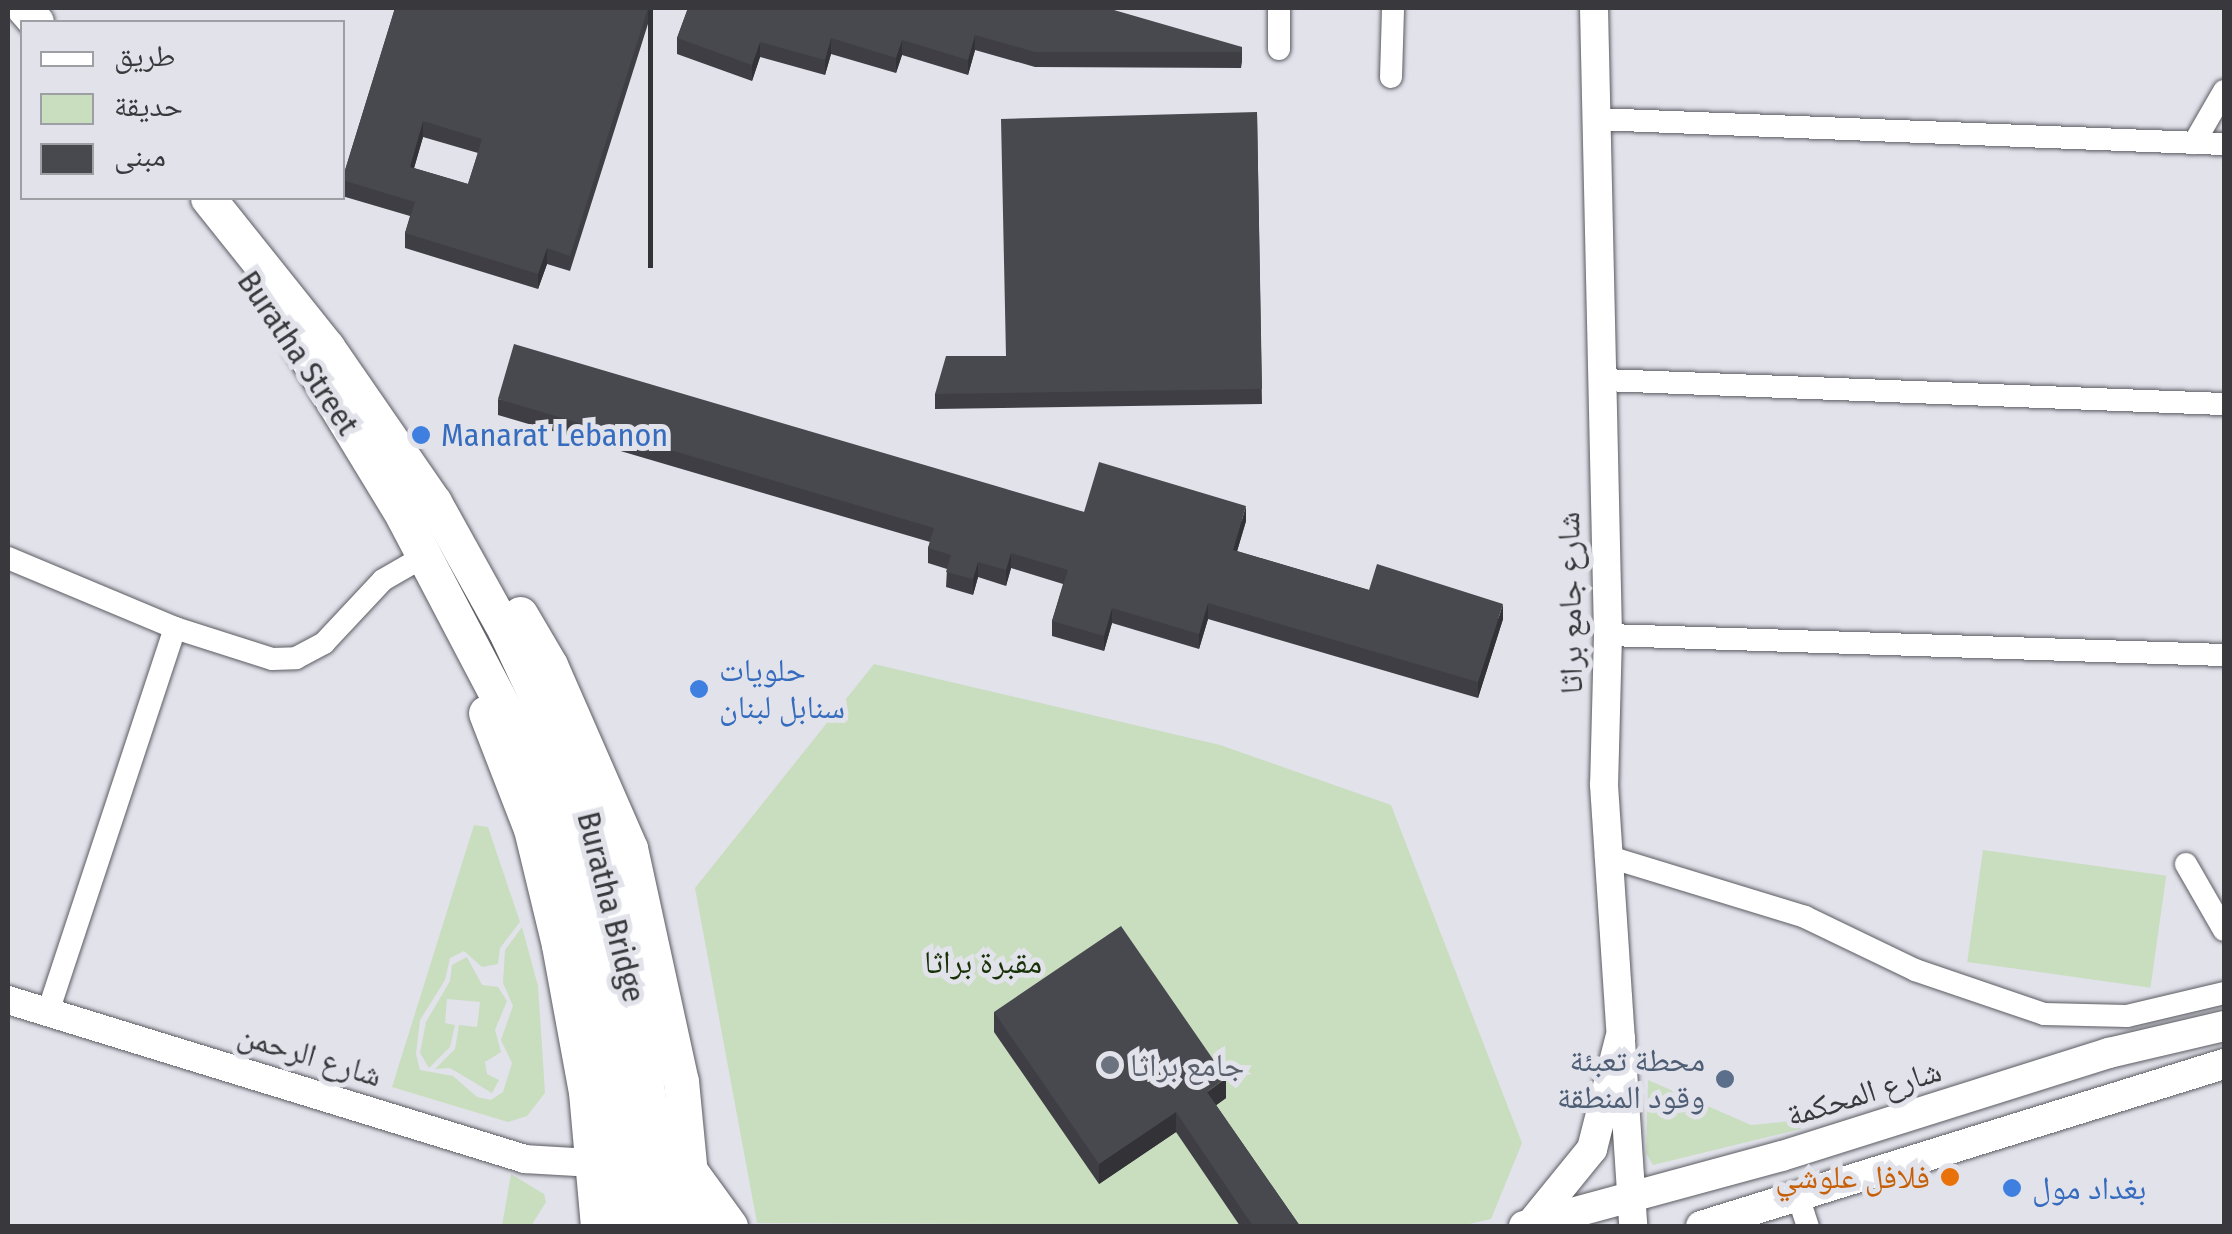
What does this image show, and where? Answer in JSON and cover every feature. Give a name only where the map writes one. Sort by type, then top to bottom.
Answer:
[{"type":"main road","name":"Buratha Street","points":[[185,200],[379,445]]},
{"type":"main road","name":"Buratha Street","points":[[209,200],[379,445],[418,509]]},
{"type":"main road","points":[[379,445],[412,563],[458,650],[531,828],[574,1020],[598,1204]]},
{"type":"main road","points":[[379,445],[473,537],[550,665],[605,781],[630,848],[659,963],[691,1165],[695,1226]]},
{"type":"main road","name":"Buratha Bridge","points":[[418,509],[577,818],[636,1002],[664,1226]]},
{"type":"main road","name":"Buratha Bridge","points":[[577,818],[605,1010],[630,1226]]},
{"type":"main road","name":"شارع المحكمة","points":[[1528,1226],[1633,1212],[2109,1053],[2224,1026]]},
{"type":"main road","points":[[1528,1226],[1592,1149],[1620,1039]]},
{"type":"main road","points":[[1701,1226],[1797,1193],[2224,1064]]},
{"type":"main road","points":[[676,1226],[691,1165]]},
{"type":"main road","points":[[691,1165],[730,1226]]},
{"type":"street","points":[[1279,8],[1280,49]]},
{"type":"street","points":[[1390,78],[1393,8]]},
{"type":"street","name":"شارع جامع براثا","points":[[1594,8],[1608,635],[1606,856],[1633,1212]]},
{"type":"street","points":[[2194,143],[2224,91]]},
{"type":"street","points":[[1596,119],[2224,144]]},
{"type":"street","points":[[1604,380],[2224,404]]},
{"type":"street","points":[[8,558],[174,628],[272,659],[296,658],[324,643],[383,580],[412,563]]},
{"type":"street","points":[[48,1011],[174,628]]},
{"type":"street","points":[[1608,635],[2224,655]]},
{"type":"street","points":[[1606,856],[1805,917],[1914,970],[2044,1014],[2126,1016],[2224,993]]},
{"type":"street","points":[[2186,864],[2222,922]]},
{"type":"street","name":"شارع الرحمن","points":[[8,1000],[525,1158],[598,1204]]},
{"type":"street","points":[[1797,1193],[1808,1226]]},
{"type":"green space","name":"مقبرة براثا","points":[[874,664],[1220,745],[1391,805],[1522,1143],[1491,1219],[1461,1226],[757,1223],[695,888]]},
{"type":"green space","points":[[474,825],[488,827],[520,922],[500,948],[498,964],[482,967],[464,951],[450,958],[445,980],[420,1020],[416,1054],[420,1070],[453,1076],[477,1097],[491,1100],[503,1092],[512,1063],[501,1040],[513,1006],[503,983],[505,950],[522,927],[538,986],[545,1093],[527,1116],[508,1122],[392,1087]]},
{"type":"green space","points":[[1983,850],[2166,876],[2150,988],[1967,962]]},
{"type":"green space","points":[[467,957],[482,985],[498,987],[507,1001],[495,1030],[501,1052],[485,1062],[487,1074],[499,1080],[492,1093],[450,1068],[435,1069],[455,1049],[459,1025],[477,1027],[480,1002],[447,999],[445,1023],[455,1025],[450,1047],[429,1068],[420,1053],[426,1022],[450,981],[452,965]]},
{"type":"green space","points":[[1648,1080],[1751,1125],[1792,1121],[1801,1129],[1653,1165],[1646,1153]]},
{"type":"green space","points":[[511,1174],[544,1194],[546,1202],[531,1226],[502,1226]]},
{"type":"building","points":[[395,8],[648,8],[570,256],[547,248],[538,274],[405,233],[415,202],[345,181]],"holes":[[[423,121],[482,139],[468,184],[410,167]]]},
{"type":"building","points":[[688,8],[1107,8],[1242,47],[1241,52],[1035,52],[975,35],[968,60],[902,40],[896,58],[831,38],[825,60],[760,42],[752,65],[677,38]]},
{"type":"building","points":[[1257,112],[1262,389],[935,394],[946,356],[1006,356],[1001,119]]},
{"type":"building","points":[[514,344],[1084,512],[1099,462],[1246,506],[1233,550],[1369,590],[1377,564],[1503,604],[1478,682],[1208,603],[1199,634],[1112,608],[1104,636],[1052,621],[1068,570],[1011,553],[1006,570],[978,562],[973,579],[946,572],[951,555],[928,548],[934,528],[498,399]]},
{"type":"building","name":"جامع براثا","points":[[1121,926],[1226,1078],[1207,1092],[1300,1226],[1253,1226],[1176,1112],[1099,1164],[994,1012]]},
{"type":"place","name":"Manarat Lebanon","points":[[421,435]]},
{"type":"place","name":"حلويات سنابل لبنان","points":[[699,689]]},
{"type":"place","name":"جامع براثا","points":[[1110,1065]]},
{"type":"place","name":"محطة تعبئة وقود المنطقة","points":[[1725,1079]]},
{"type":"place","name":"فلافل علوشي","points":[[1950,1177]]},
{"type":"place","name":"بغداد مول","points":[[2012,1188]]}]
